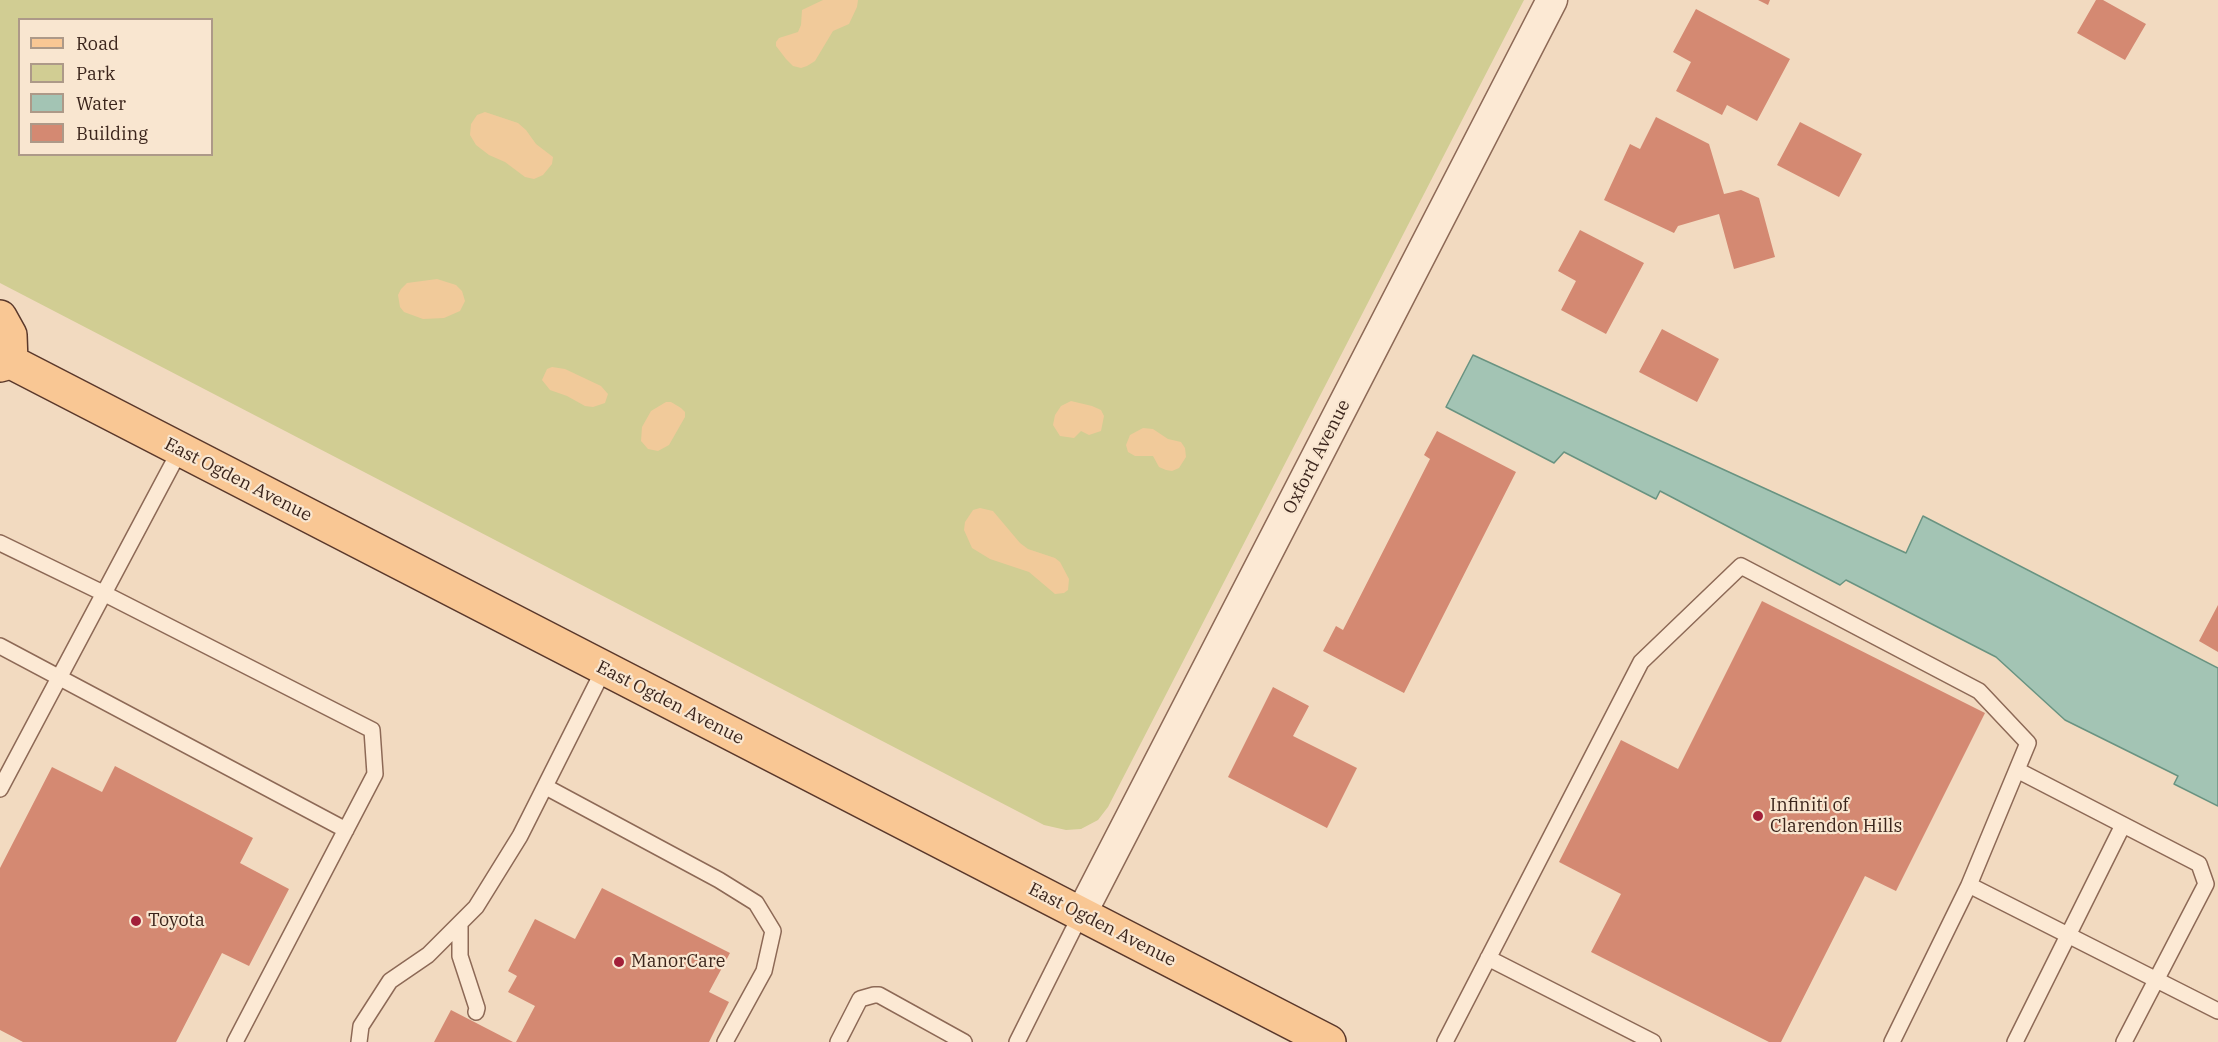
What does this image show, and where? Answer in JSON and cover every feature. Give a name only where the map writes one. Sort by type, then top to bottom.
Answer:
[{"type":"main road","name":"East Ogden Avenue","points":[[0,317],[10,335],[5,364],[180,450],[1329,1042]]},
{"type":"street","name":"Oxford Avenue","points":[[1081,914],[1552,0]]},
{"type":"lane","points":[[0,789],[180,450]]},
{"type":"lane","points":[[0,543],[372,730],[375,774],[235,1042]]},
{"type":"lane","points":[[1445,1042],[1641,662],[1741,566],[1979,691],[2028,743],[1970,885],[1892,1042]]},
{"type":"lane","points":[[0,646],[346,830]]},
{"type":"lane","points":[[359,1042],[361,1026],[390,981],[428,955],[476,907],[520,836],[604,669]]},
{"type":"lane","points":[[2017,770],[2199,864],[2206,884],[2124,1042]]},
{"type":"lane","points":[[546,787],[710,874],[756,903],[773,931],[764,971],[725,1042]]},
{"type":"lane","points":[[2015,1042],[2123,825]]},
{"type":"lane","points":[[1970,885],[2218,1011]]},
{"type":"lane","points":[[1017,1042],[1081,914]]},
{"type":"lane","points":[[460,922],[460,956],[477,1008],[476,1012]]},
{"type":"lane","points":[[1488,958],[1653,1042]]},
{"type":"lane","points":[[838,1042],[860,999],[874,994],[964,1042]]},
{"type":"green space","points":[[0,0],[1524,0],[1108,807],[1098,820],[1081,829],[1066,830],[1044,825],[0,283]]},
{"type":"sand","points":[[823,0],[858,0],[849,24],[833,31],[815,61],[801,68],[793,66],[776,46],[776,42],[779,38],[798,32],[802,10]]},
{"type":"sand","points":[[485,112],[518,123],[536,144],[553,157],[552,164],[543,175],[534,179],[525,177],[476,145],[470,135],[471,124],[477,115]]},
{"type":"sand","points":[[437,279],[456,285],[462,291],[465,301],[460,311],[444,318],[423,319],[404,312],[400,307],[398,295],[407,283]]},
{"type":"sand","points":[[552,367],[565,369],[601,386],[608,394],[605,403],[593,407],[585,406],[550,390],[542,380],[547,369]]},
{"type":"sand","points":[[1071,401],[1101,410],[1104,416],[1101,431],[1089,435],[1081,431],[1074,438],[1060,436],[1053,425],[1055,415],[1061,406]]},
{"type":"sand","points":[[666,402],[671,402],[681,408],[685,412],[685,417],[669,445],[658,451],[648,449],[641,441],[642,427],[651,411]]},
{"type":"sand","points":[[1143,428],[1153,429],[1168,439],[1181,442],[1185,448],[1186,457],[1179,468],[1172,471],[1166,470],[1159,467],[1153,456],[1135,456],[1128,452],[1126,445],[1130,435]]},
{"type":"sand","points":[[980,508],[993,511],[1020,543],[1028,549],[1055,558],[1060,562],[1069,579],[1068,590],[1055,594],[1029,572],[990,559],[972,548],[964,530],[965,522],[973,510]]},
{"type":"water","points":[[1473,355],[1906,553],[1923,516],[2218,668],[2218,806],[2174,784],[2178,776],[2065,720],[1996,657],[1846,580],[1840,585],[1660,491],[1656,499],[1564,452],[1554,463],[1446,407]]},
{"type":"building","points":[[1758,0],[1770,0],[1768,5]]},
{"type":"building","points":[[2096,0],[2103,0],[2146,24],[2125,60],[2077,33]]},
{"type":"building","points":[[1696,9],[1790,59],[1757,121],[1727,105],[1722,115],[1676,91],[1691,62],[1673,52]]},
{"type":"building","points":[[1656,117],[1709,144],[1724,194],[1741,190],[1759,198],[1775,257],[1734,269],[1719,214],[1678,226],[1674,233],[1604,200],[1630,144],[1640,149]]},
{"type":"building","points":[[1800,122],[1862,154],[1839,197],[1777,165]]},
{"type":"building","points":[[1580,230],[1644,263],[1606,334],[1561,310],[1576,281],[1558,271]]},
{"type":"building","points":[[1662,329],[1719,359],[1697,402],[1639,372]]},
{"type":"building","points":[[1437,431],[1516,472],[1404,693],[1323,651],[1336,626],[1343,630],[1430,459],[1424,455]]},
{"type":"building","name":"Infiniti of Clarendon Hills","points":[[1762,601],[1985,713],[1896,891],[1865,876],[1781,1042],[1769,1042],[1591,952],[1621,894],[1559,862],[1621,740],[1678,769]]},
{"type":"building","points":[[2218,605],[2218,652],[2199,641]]},
{"type":"building","points":[[1273,687],[1309,706],[1293,736],[1357,768],[1327,828],[1228,777]]},
{"type":"building","name":"Toyota","points":[[115,766],[253,838],[240,863],[289,889],[249,966],[222,953],[176,1042],[23,1042],[0,1030],[0,868],[52,767],[102,792]]},
{"type":"building","name":"ManorCare","points":[[602,888],[730,953],[709,992],[729,1002],[709,1042],[516,1042],[535,1006],[508,992],[517,976],[508,971],[535,919],[575,939]]},
{"type":"building","points":[[451,1010],[513,1042],[434,1042]]},
{"type":"place","name":"Infiniti of Clarendon Hills","points":[[1758,816]]},
{"type":"place","name":"Toyota","points":[[136,921]]},
{"type":"place","name":"ManorCare","points":[[619,962]]}]
